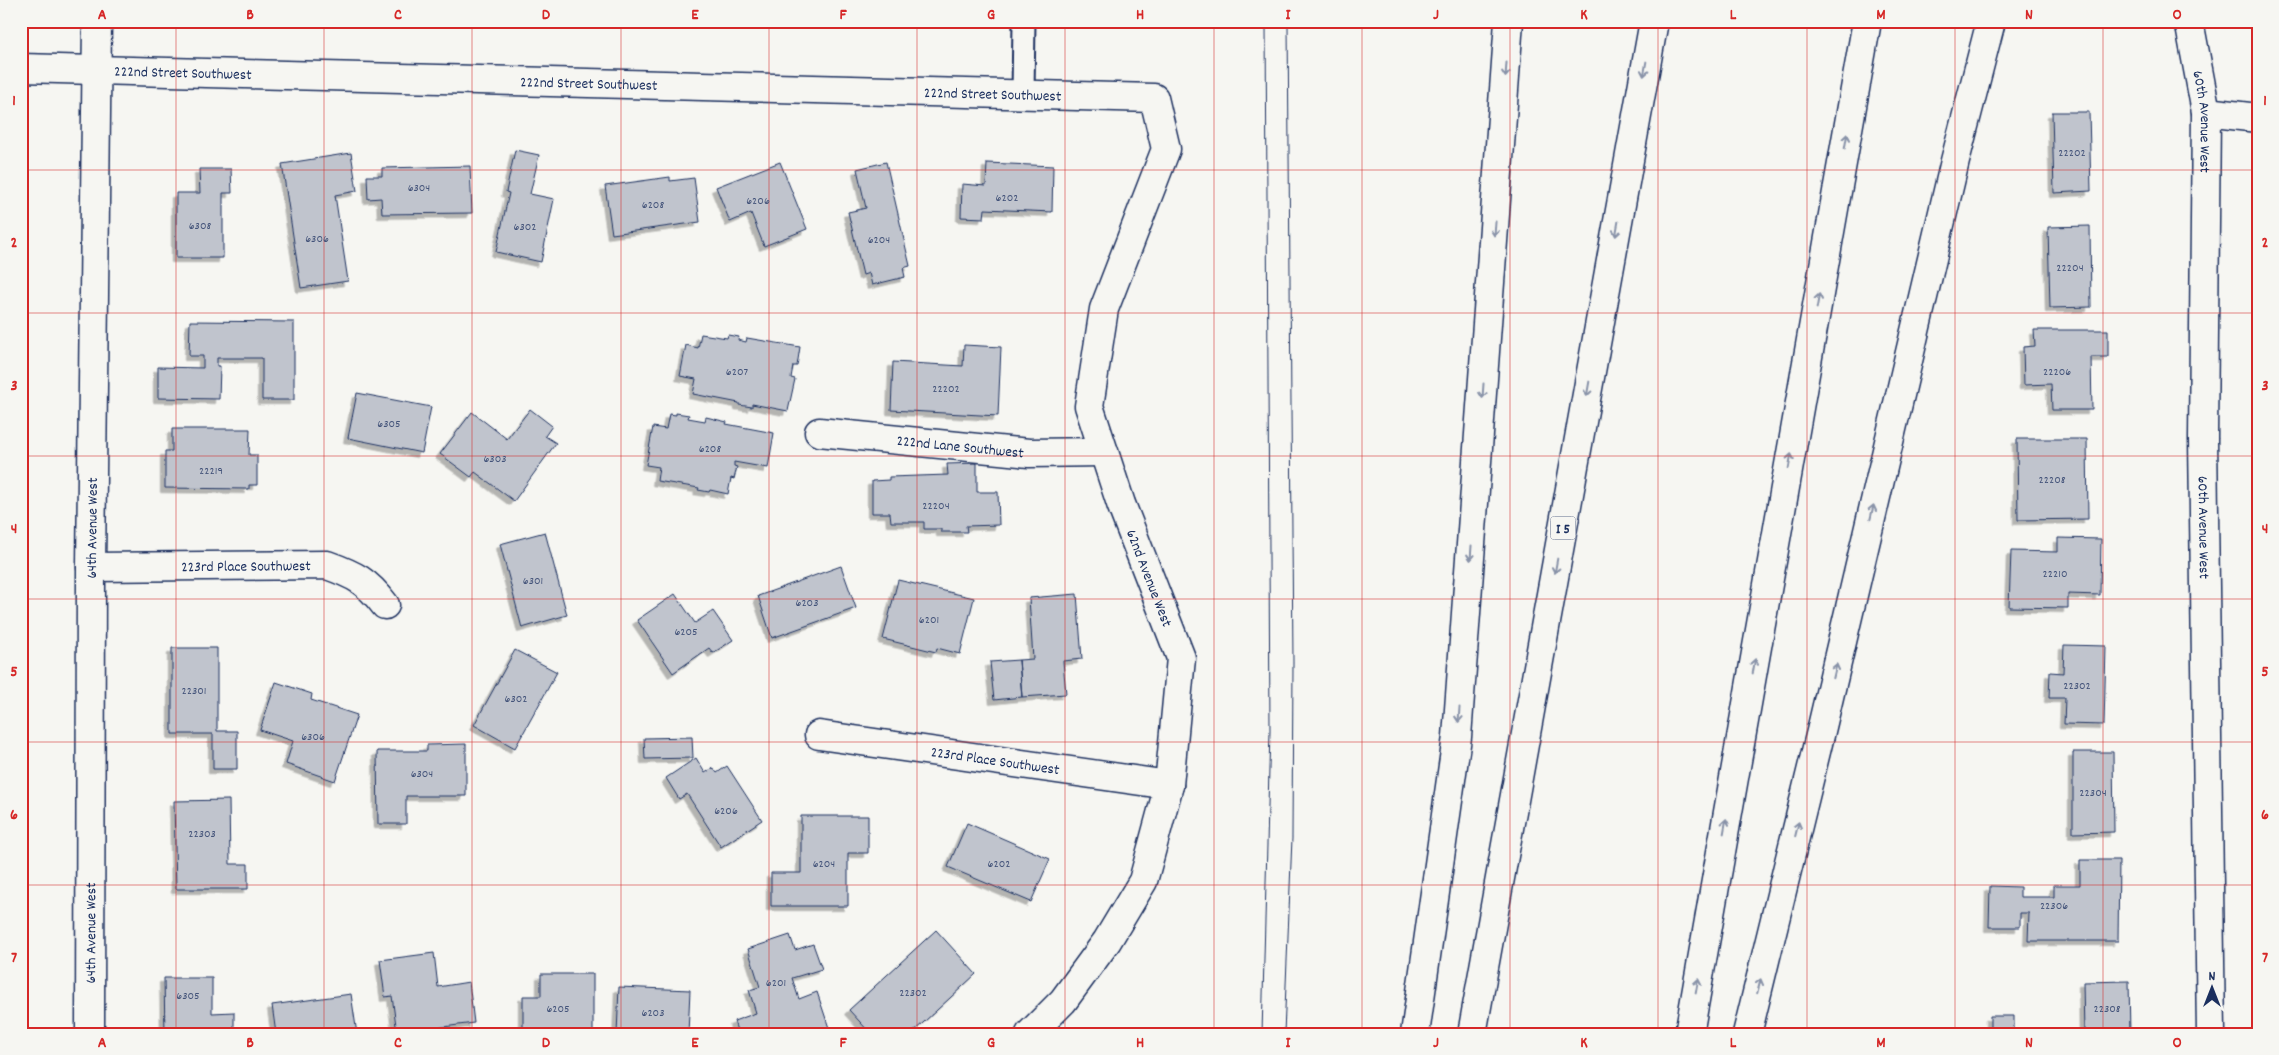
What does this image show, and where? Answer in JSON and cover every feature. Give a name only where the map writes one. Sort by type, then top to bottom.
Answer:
[{"type":"main road","name":"64th Avenue West","points":[[90,1034],[91,567],[98,69],[97,21]]},
{"type":"main road","points":[[1415,1034],[1458,737],[1509,21]]},
{"type":"main road","name":"I 5","points":[[1472,1034],[1654,21]]},
{"type":"main road","points":[[1689,1034],[1868,21]]},
{"type":"main road","points":[[1747,1034],[1821,731],[1955,161],[1991,21]]},
{"type":"main road","name":"60th Avenue West","points":[[2189,21],[2206,112],[2203,438],[2211,1034]]},
{"type":"main road","name":"222nd Street Southwest","points":[[21,68],[1154,98]]},
{"type":"main road","name":"62nd Avenue West","points":[[1030,1034],[1063,1001],[1107,941],[1144,881],[1170,785],[1181,658],[1121,504],[1089,406],[1104,308],[1166,149],[1154,98]]},
{"type":"main road","points":[[2206,112],[2258,118]]},
{"type":"main road","name":"222nd Lane Southwest","points":[[819,432],[1029,453],[1104,452]]},
{"type":"main road","name":"223rd Place Southwest","points":[[91,567],[327,565],[354,574],[373,590],[385,605]]},
{"type":"main road","name":"223rd Place Southwest","points":[[819,735],[1170,785]]},
{"type":"lane","points":[[1023,94],[1024,21]]},
{"type":"building","points":[[2052,112],[2089,112],[2091,191],[2054,193]]},
{"type":"building","points":[[515,150],[539,155],[530,194],[554,199],[541,262],[496,252],[509,193],[506,192]]},
{"type":"building","points":[[351,153],[357,191],[335,195],[348,281],[301,288],[282,164]]},
{"type":"building","points":[[780,162],[807,229],[764,246],[751,213],[730,222],[716,187]]},
{"type":"building","points":[[886,162],[910,266],[903,268],[905,277],[872,285],[869,273],[863,275],[848,212],[866,208],[857,169]]},
{"type":"building","points":[[987,163],[1053,166],[1052,212],[985,209],[984,218],[961,217],[962,184],[986,186]]},
{"type":"building","points":[[470,166],[472,213],[382,214],[381,198],[368,199],[367,176],[382,176],[382,168]]},
{"type":"building","points":[[199,169],[231,169],[232,193],[223,193],[223,258],[176,258],[176,193],[200,193]]},
{"type":"building","points":[[670,177],[670,181],[694,178],[700,222],[612,234],[605,186]]},
{"type":"building","points":[[2090,226],[2091,307],[2050,308],[2048,227]]},
{"type":"building","points":[[190,321],[294,322],[294,400],[262,400],[262,358],[217,358],[217,366],[220,366],[219,399],[158,398],[158,367],[203,368],[203,356],[189,356]]},
{"type":"building","points":[[2034,330],[2108,330],[2108,357],[2091,357],[2092,410],[2052,410],[2051,384],[2024,385],[2023,347],[2035,346]]},
{"type":"building","points":[[701,334],[727,338],[728,335],[739,337],[738,340],[746,342],[747,338],[800,347],[797,366],[793,366],[791,378],[795,379],[788,411],[752,404],[752,407],[739,405],[739,403],[693,394],[696,379],[680,376],[686,345],[698,348]]},
{"type":"building","points":[[964,345],[1001,347],[998,416],[891,410],[893,362],[963,366]]},
{"type":"building","points":[[357,393],[431,407],[422,453],[348,438]]},
{"type":"building","points":[[530,409],[552,426],[545,436],[556,443],[514,501],[475,472],[471,477],[440,454],[472,412],[507,439]]},
{"type":"building","points":[[676,413],[689,415],[688,418],[705,421],[706,417],[727,422],[726,424],[774,433],[768,468],[734,462],[734,466],[737,467],[734,479],[731,478],[728,494],[657,481],[659,467],[646,465],[653,427],[666,429],[669,414],[676,415]]},
{"type":"building","points":[[172,429],[250,429],[249,455],[257,455],[257,485],[249,485],[249,489],[165,488],[165,451],[172,451]]},
{"type":"building","points":[[2017,439],[2087,439],[2088,519],[2018,520]]},
{"type":"building","points":[[977,463],[977,492],[998,492],[999,525],[966,526],[967,532],[941,532],[941,529],[924,529],[924,522],[891,522],[890,513],[872,513],[872,481],[889,480],[889,477],[948,475],[947,464]]},
{"type":"building","points":[[545,532],[567,615],[522,628],[500,544]]},
{"type":"building","points":[[2058,538],[2101,539],[2100,595],[2068,594],[2068,608],[2009,607],[2011,551],[2058,552]]},
{"type":"building","points":[[841,566],[856,608],[772,638],[758,596]]},
{"type":"building","points":[[898,580],[974,598],[960,654],[937,648],[936,652],[883,639]]},
{"type":"building","points":[[675,594],[695,623],[713,611],[733,640],[713,653],[709,648],[673,673],[637,620]]},
{"type":"building","points":[[1077,594],[1082,659],[1063,661],[1066,694],[1022,697],[1019,660],[1033,659],[1029,598]]},
{"type":"building","points":[[2064,645],[2106,646],[2104,725],[2064,724],[2065,698],[2049,698],[2050,672],[2063,673]]},
{"type":"building","points":[[172,648],[217,648],[217,731],[237,731],[237,769],[213,769],[213,734],[172,734]]},
{"type":"building","points":[[515,650],[557,672],[515,748],[474,725]]},
{"type":"building","points":[[1019,660],[1022,697],[994,700],[990,662]]},
{"type":"building","points":[[276,682],[312,694],[311,700],[357,715],[335,781],[286,764],[293,741],[260,730]]},
{"type":"building","points":[[692,737],[693,758],[645,759],[644,738]]},
{"type":"building","points":[[466,744],[466,796],[406,796],[406,824],[378,824],[377,751],[427,751],[427,745]]},
{"type":"building","points":[[2073,752],[2113,752],[2114,832],[2073,833]]},
{"type":"building","points":[[696,758],[705,773],[713,768],[717,773],[727,766],[762,820],[721,847],[687,794],[679,799],[666,778]]},
{"type":"building","points":[[229,800],[230,864],[248,864],[248,889],[176,889],[174,801]]},
{"type":"building","points":[[801,816],[868,816],[868,853],[848,853],[848,906],[771,906],[771,873],[801,873]]},
{"type":"building","points":[[967,823],[1050,859],[1031,902],[948,867]]},
{"type":"building","points":[[2080,860],[2119,860],[2118,941],[2028,941],[2029,913],[2020,913],[2020,927],[1989,927],[1990,886],[2020,887],[2020,897],[2054,897],[2054,885],[2080,885]]},
{"type":"building","points":[[936,930],[976,974],[911,1034],[871,1034],[849,1010]]},
{"type":"building","points":[[790,935],[795,950],[813,944],[822,969],[792,978],[799,999],[817,992],[831,1034],[738,1034],[734,1021],[756,1013],[749,990],[760,987],[748,949]]},
{"type":"building","points":[[434,953],[438,987],[469,982],[474,1023],[397,1033],[392,996],[385,997],[380,960]]},
{"type":"building","points":[[541,974],[593,974],[593,1034],[523,1034],[523,996],[541,996]]},
{"type":"building","points":[[164,978],[212,978],[212,1013],[234,1012],[234,1034],[165,1034]]},
{"type":"building","points":[[2129,981],[2130,1034],[2084,1034],[2083,982]]},
{"type":"building","points":[[619,987],[690,990],[688,1034],[617,1034]]},
{"type":"building","points":[[351,994],[357,1034],[276,1034],[272,1005]]},
{"type":"building","points":[[1990,1016],[2014,1016],[2014,1031],[2032,1031],[2032,1034],[1953,1034],[1953,1030],[1990,1030]]},
{"type":"tram line","points":[[1262,1034],[1270,731],[1266,21]]},
{"type":"tram line","points":[[1284,1034],[1292,838],[1293,663],[1288,21]]}]
